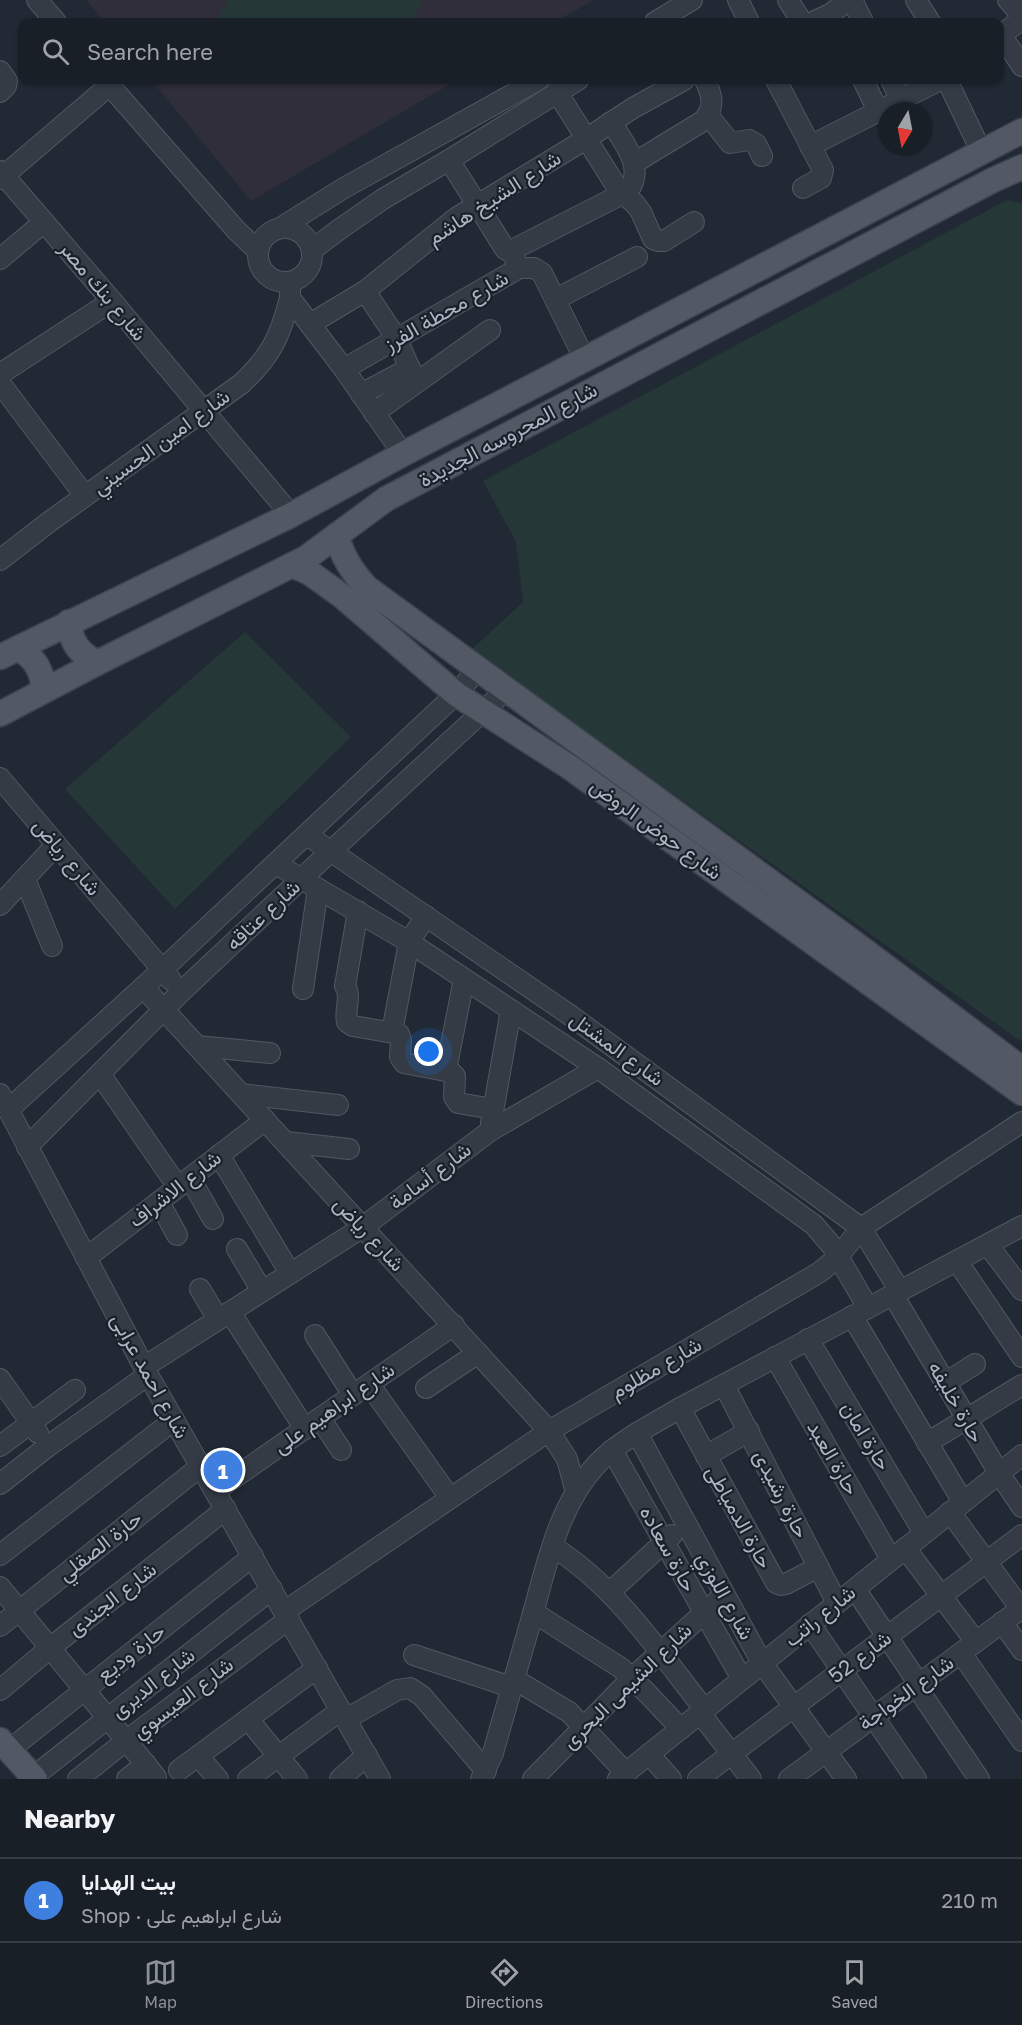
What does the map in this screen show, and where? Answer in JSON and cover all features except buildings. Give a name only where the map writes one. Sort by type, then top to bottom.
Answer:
[{"type":"main road","name":"شارع المحروسه الجديدة","points":[[9,653],[291,515],[1022,130]]},
{"type":"main road","name":"شارع المحروسه الجديدة","points":[[0,714],[319,550],[368,512],[399,492],[982,185],[1022,167]]},
{"type":"main road","points":[[380,467],[399,492]]},
{"type":"main road","name":"شارع حوض الروض","points":[[337,535],[340,549],[357,578],[368,588],[987,1055],[1022,1093]]},
{"type":"main road","name":"شارع حوض الروض","points":[[292,565],[310,573],[342,596],[456,694],[571,768],[920,1005]]},
{"type":"main road","points":[[69,622],[70,635],[76,647],[85,657],[97,663]]},
{"type":"main road","points":[[9,653],[29,654],[37,664],[44,690]]},
{"type":"main road","name":"شارع حوض الروض","points":[[987,1055],[1022,1069]]},
{"type":"street","points":[[37,0],[53,18]]},
{"type":"street","points":[[662,18],[692,0]]},
{"type":"street","points":[[738,0],[747,18]]},
{"type":"street","points":[[788,0],[799,18]]},
{"type":"street","points":[[828,18],[851,0],[861,18]]},
{"type":"street","points":[[916,0],[927,18]]},
{"type":"street","points":[[1004,32],[1022,18],[1008,0]]},
{"type":"street","points":[[1004,41],[1022,66]]},
{"type":"street","points":[[0,71],[7,81],[0,92]]},
{"type":"street","points":[[1,175],[106,84]]},
{"type":"street","points":[[110,84],[236,230],[257,250]]},
{"type":"street","points":[[403,454],[310,324],[290,290],[269,278],[262,270],[257,250],[262,240],[270,232],[531,84]]},
{"type":"street","points":[[312,250],[383,199],[571,84]]},
{"type":"street","name":"شارع الشيخ هاشم","points":[[310,324],[364,291],[436,232],[477,205],[677,84]]},
{"type":"street","points":[[634,163],[708,116],[713,101],[707,84]]},
{"type":"street","points":[[778,84],[821,165],[823,175],[821,178],[803,188]]},
{"type":"street","points":[[865,84],[878,111]]},
{"type":"street","points":[[893,84],[901,100]]},
{"type":"street","points":[[898,102],[932,84]]},
{"type":"street","points":[[949,84],[982,153]]},
{"type":"street","points":[[557,92],[623,194],[635,204],[653,238],[664,241],[694,222]]},
{"type":"street","points":[[810,146],[878,113]]},
{"type":"street","points":[[708,116],[727,141],[734,144],[749,140],[756,144],[762,156]]},
{"type":"street","points":[[611,122],[634,163],[634,181],[628,191],[623,194]]},
{"type":"street","points":[[449,160],[505,249],[515,261],[542,273],[585,360]]},
{"type":"street","name":"شارع بنك مصر","points":[[1,175],[112,301],[291,515]]},
{"type":"street","name":"شارع محطة الفرز","points":[[344,369],[514,271],[518,248],[623,194]]},
{"type":"street","points":[[0,258],[44,222]]},
{"type":"street","points":[[280,228],[291,228],[301,232],[308,240],[312,250],[312,261],[308,271],[290,290]]},
{"type":"street","points":[[556,299],[637,257]]},
{"type":"street","name":"شارع امين الحسيني","points":[[0,560],[241,384],[258,368],[276,341],[290,290]]},
{"type":"street","points":[[364,291],[397,339],[413,375]]},
{"type":"street","points":[[0,374],[112,301]]},
{"type":"street","points":[[361,394],[413,375],[490,330]]},
{"type":"street","points":[[374,413],[413,375]]},
{"type":"street","points":[[0,384],[86,496]]},
{"type":"street","name":"شارع عتاقه","points":[[4,1102],[162,970],[456,694],[478,669]]},
{"type":"street","name":"شارع عتاقه","points":[[27,1148],[181,992],[506,690]]},
{"type":"street","name":"شارع رياض","points":[[3,788],[56,845],[181,992]]},
{"type":"street","name":"شارع المشتل","points":[[307,835],[567,1013],[861,1228],[897,1293]]},
{"type":"street","points":[[0,905],[56,845]]},
{"type":"street","name":"شارع المشتل","points":[[276,864],[409,942],[549,1035],[814,1225],[832,1246],[860,1312],[957,1507],[987,1561],[1022,1608]]},
{"type":"street","points":[[25,879],[52,946]]},
{"type":"street","points":[[303,989],[318,888]]},
{"type":"street","points":[[358,912],[345,986],[349,992],[346,1019],[353,1026],[392,1032],[401,1036],[400,1057],[404,1063],[451,1072],[455,1076],[454,1097],[458,1103],[494,1109]]},
{"type":"street","points":[[392,1032],[409,942],[426,916]]},
{"type":"street","points":[[446,1070],[464,979]]},
{"type":"street","name":"شارع رياض","points":[[143,987],[549,1431],[567,1459],[576,1492]]},
{"type":"street","points":[[490,1131],[511,1010]]},
{"type":"street","points":[[549,1035],[567,1013]]},
{"type":"street","points":[[197,1046],[270,1053]]},
{"type":"street","name":"شارع أسامة","points":[[0,1484],[146,1371],[224,1315],[363,1227],[490,1131],[598,1068]]},
{"type":"street","points":[[100,1074],[213,1219]]},
{"type":"street","points":[[241,1094],[338,1105]]},
{"type":"street","name":"شارع احمد عرابى","points":[[4,1102],[146,1371],[380,1779]]},
{"type":"street","name":"شارع الاشراف","points":[[86,1258],[265,1120]]},
{"type":"street","name":"شارع مظلوم","points":[[287,1615],[450,1498],[549,1431],[820,1272],[837,1258],[861,1228],[1022,1122]]},
{"type":"street","points":[[286,1142],[349,1149]]},
{"type":"street","points":[[219,1155],[290,1273]]},
{"type":"street","points":[[159,1202],[177,1235]]},
{"type":"street","points":[[483,1775],[553,1547],[566,1510],[589,1473],[612,1450],[680,1408],[957,1261],[1020,1231]]},
{"type":"street","points":[[988,1245],[1022,1290]]},
{"type":"street","points":[[237,1250],[262,1291]]},
{"type":"street","points":[[957,1261],[1022,1357]]},
{"type":"street","points":[[200,1289],[313,1424],[341,1450]]},
{"type":"street","name":"حارة خليفه","points":[[897,1293],[945,1383],[1022,1507]]},
{"type":"street","name":"شارع ابراهيم على","points":[[215,1491],[454,1325]]},
{"type":"street","points":[[315,1335],[450,1498]]},
{"type":"street","name":"حارة امان","points":[[808,1339],[924,1533]]},
{"type":"street","points":[[426,1388],[478,1353]]},
{"type":"street","name":"حارة العبد","points":[[775,1357],[898,1554],[941,1596],[1022,1741]]},
{"type":"street","points":[[945,1383],[975,1364]]},
{"type":"street","points":[[0,1379],[47,1447]]},
{"type":"street","name":"حارة رشيدى","points":[[724,1385],[837,1603]]},
{"type":"street","points":[[927,1443],[1022,1385]]},
{"type":"street","points":[[0,1446],[75,1390]]},
{"type":"street","name":"حارة الدمياطى","points":[[680,1408],[776,1582],[781,1585],[786,1584],[818,1567]]},
{"type":"street","points":[[0,1556],[174,1420]]},
{"type":"street","points":[[706,1456],[748,1431]]},
{"type":"street","name":"شارع اللوزي","points":[[637,1433],[762,1663],[846,1779]]},
{"type":"street","name":"حارة سعاده","points":[[612,1450],[742,1679]]},
{"type":"street","name":"شارع راتب","points":[[622,1776],[1022,1455]]},
{"type":"street","name":"حارة الصقلي","points":[[0,1626],[201,1466]]},
{"type":"street","name":"شارع الجندى","points":[[0,1690],[226,1509]]},
{"type":"street","points":[[610,1592],[664,1541],[686,1525]]},
{"type":"street","name":"شارع 52","points":[[698,1779],[1022,1535]]},
{"type":"street","points":[[553,1547],[583,1567],[610,1592],[660,1653],[751,1779]]},
{"type":"street","name":"حارة وديع","points":[[20,1765],[85,1689],[253,1556]]},
{"type":"street","points":[[0,1587],[151,1770],[126,1779]]},
{"type":"street","name":"شارع الديرى","points":[[20,1765],[108,1718],[272,1589]]},
{"type":"street","points":[[855,1589],[979,1779]]},
{"type":"street","name":"شارع الشيمى البحرى","points":[[540,1776],[584,1726],[632,1678],[724,1595]]},
{"type":"street","name":"شارع الخواجة","points":[[789,1779],[1022,1608]]},
{"type":"street","points":[[533,1612],[621,1668],[681,1729]]},
{"type":"street","name":"شارع العيسوي","points":[[78,1779],[287,1615]]},
{"type":"street","points":[[1002,1622],[1022,1650]]},
{"type":"street","points":[[810,1624],[916,1779]]},
{"type":"street","points":[[414,1655],[513,1683],[569,1712],[584,1726],[622,1776]]},
{"type":"street","points":[[179,1770],[317,1668]]},
{"type":"street","points":[[248,1779],[278,1756],[344,1714],[403,1688],[410,1688],[422,1696],[483,1775]]},
{"type":"street","points":[[248,1719],[297,1779]]},
{"type":"street","points":[[650,1754],[671,1779]]},
{"type":"street","points":[[340,1779],[366,1755]]},
{"type":"street","points":[[198,1756],[218,1779]]},
{"type":"shaded area","points":[[86,0],[594,0],[562,18],[102,18]]},
{"type":"shaded area","points":[[228,0],[423,0],[413,18],[218,18]]},
{"type":"shaded area","points":[[154,84],[450,84],[251,201]]},
{"type":"shaded area","points":[[1007,200],[1022,203],[1022,1042],[471,650],[523,602],[516,542],[483,481]]},
{"type":"shaded area","points":[[245,632],[351,737],[175,909],[65,789]]},
{"type":"place","name":"بيت الهدايا","points":[[223,1470]]}]
